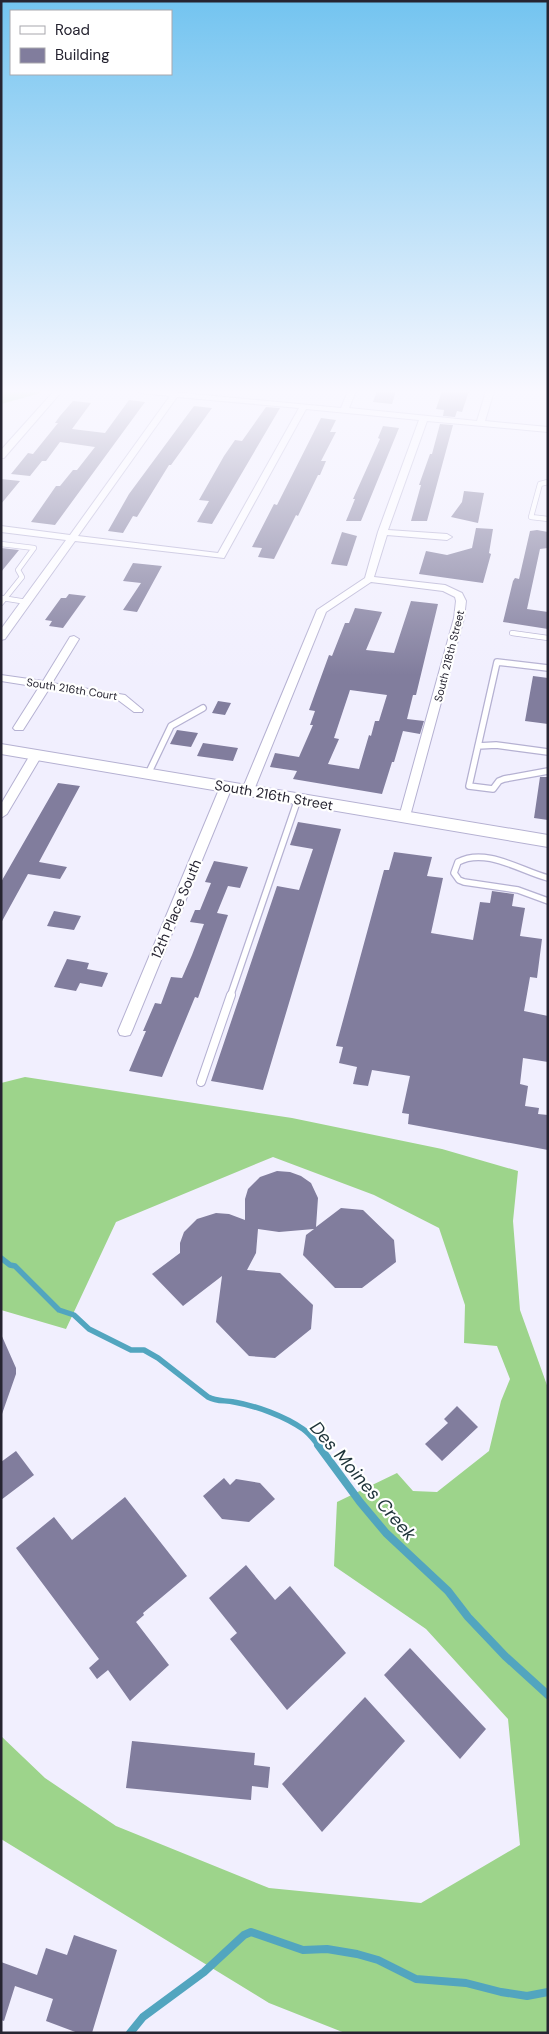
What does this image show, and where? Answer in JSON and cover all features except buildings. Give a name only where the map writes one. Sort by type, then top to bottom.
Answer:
[{"type":"main road","name":"South 216th Street","points":[[1,748],[548,841]]},
{"type":"street","points":[[1,637],[109,486]]},
{"type":"street","points":[[1,529],[221,556],[260,486]]},
{"type":"street","points":[[248,790],[322,610],[369,579],[399,486]]},
{"type":"street","points":[[383,532],[447,537]]},
{"type":"street","name":"South 218th Street","points":[[369,579],[445,588],[459,595],[461,601],[459,618],[434,716],[405,817]]},
{"type":"street","points":[[19,728],[74,639]]},
{"type":"street","name":"South 216th Court","points":[[1,678],[121,697],[138,710]]},
{"type":"street","points":[[1,814],[36,754]]},
{"type":"street","name":"12th Place South","points":[[125,1032],[226,787]]},
{"type":"lane","points":[[540,486],[532,517],[548,519]]},
{"type":"lane","points":[[1,544],[34,548],[18,570],[22,577],[2,600]]},
{"type":"lane","points":[[2,600],[26,602]]},
{"type":"lane","points":[[512,633],[548,638]]},
{"type":"lane","points":[[548,668],[496,662],[469,786],[493,789],[496,784],[504,779],[548,771]]},
{"type":"lane","points":[[148,774],[171,726],[203,708]]},
{"type":"lane","points":[[478,746],[496,745],[548,752]]},
{"type":"lane","points":[[201,1082],[298,799]]},
{"type":"lane","points":[[548,878],[536,876],[492,859],[477,856],[467,856],[461,859],[455,866],[454,873],[459,880],[464,882],[527,893],[548,901]]},
{"type":"green space","points":[[25,1077],[292,1118],[442,1149],[518,1171],[513,1221],[520,1310],[548,1388],[548,2033],[345,2033],[269,2003],[1,1839],[1,1736],[45,1778],[116,1826],[269,1888],[421,1903],[520,1845],[508,1719],[426,1629],[334,1566],[337,1502],[397,1473],[413,1491],[437,1492],[489,1451],[501,1401],[510,1379],[497,1346],[464,1343],[465,1305],[439,1228],[374,1195],[273,1157],[116,1222],[66,1329],[1,1310],[1,1083]]},
{"type":"waterway","name":"Des Moines Creek","points":[[1,1258],[10,1265],[15,1266],[59,1310],[74,1315],[89,1329],[131,1350],[144,1350],[158,1358],[211,1399],[252,1406],[296,1424],[319,1446]]},
{"type":"waterway","name":"Des Moines Creek","points":[[318,1445],[360,1502],[386,1533],[448,1591],[468,1617],[505,1656],[548,1695]]},
{"type":"waterway","points":[[130,2033],[143,2017],[204,1972],[244,1935],[251,1932],[303,1950],[327,1949],[357,1954],[378,1960],[416,1979],[466,1983],[501,1992],[527,1996],[548,1992]]}]
